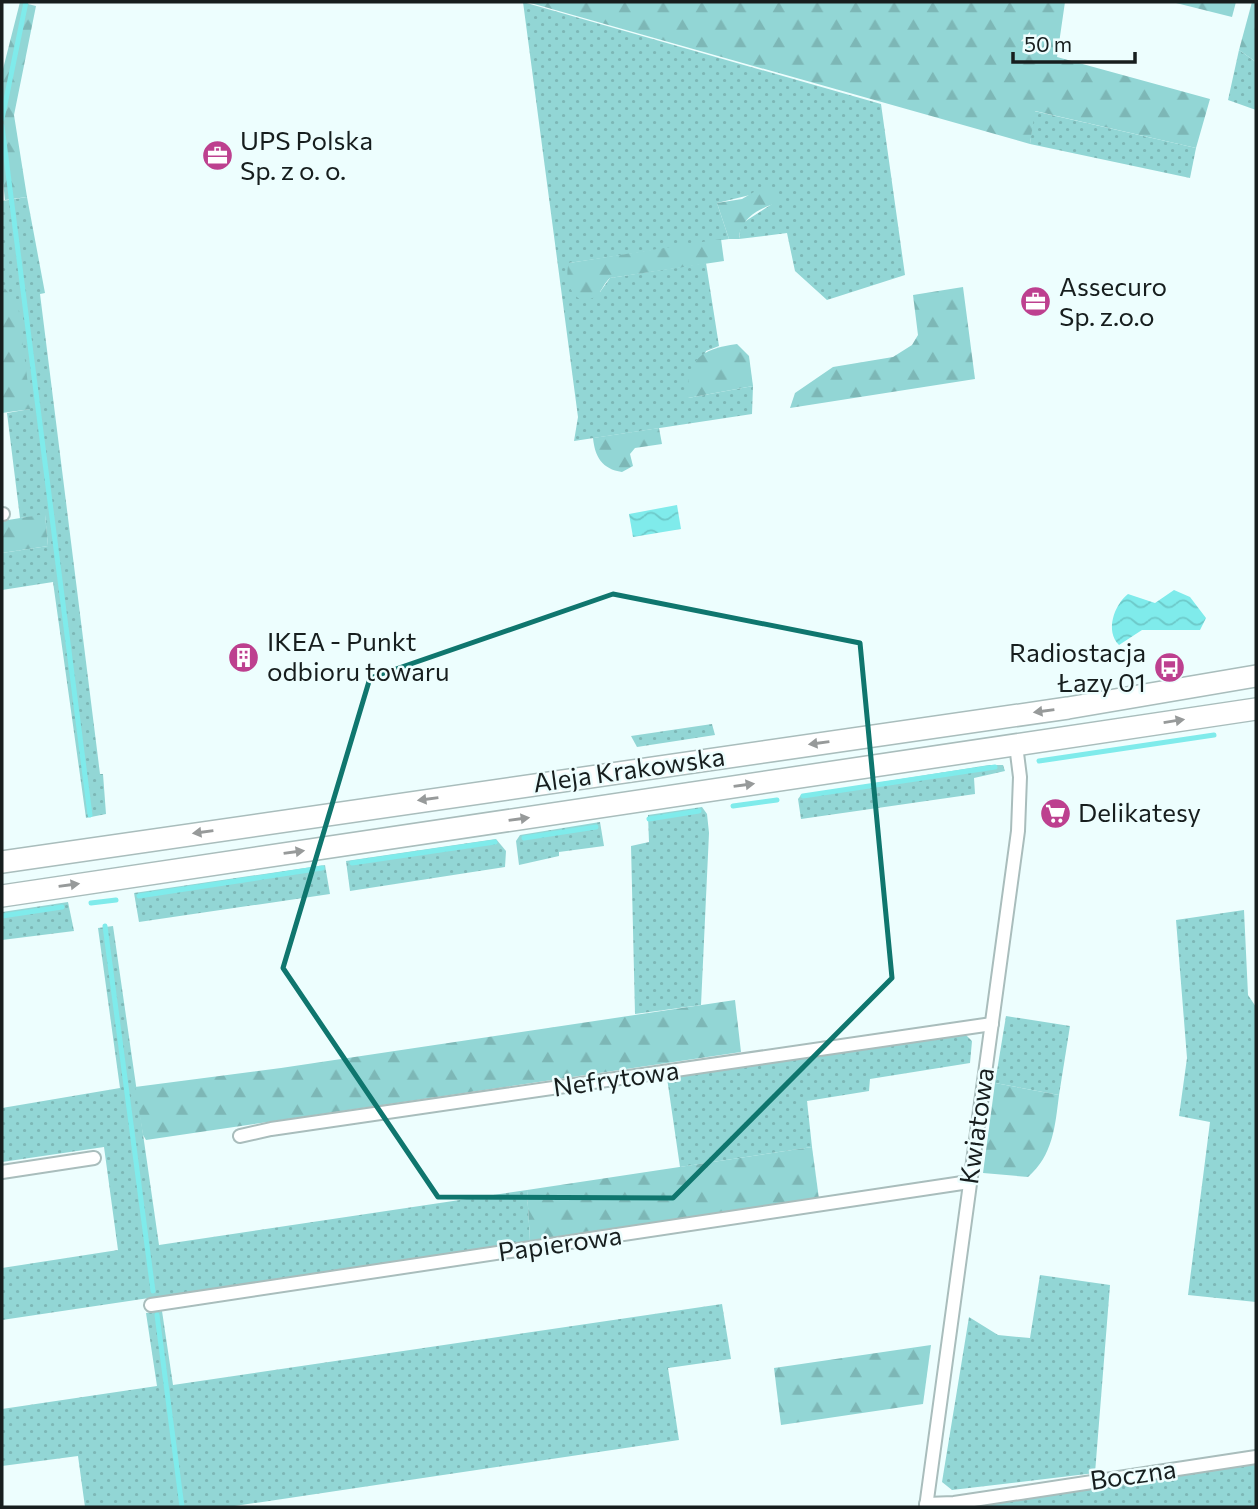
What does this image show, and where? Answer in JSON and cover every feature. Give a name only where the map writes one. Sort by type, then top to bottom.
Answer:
[{"type":"main road","name":"Aleja Krakowska","points":[[2,862],[1068,708],[1256,676]]},
{"type":"main road","name":"Aleja Krakowska","points":[[2,895],[1256,709]]},
{"type":"street","name":"Kwiatowa","points":[[926,1506],[1018,831],[1020,777],[1016,745]]},
{"type":"street","name":"Nefrytowa","points":[[240,1136],[271,1129],[992,1024]]},
{"type":"street","points":[[2,1172],[94,1158]]},
{"type":"street","name":"Papierowa","points":[[151,1305],[969,1182]]},
{"type":"street","name":"Boczna","points":[[926,1506],[1256,1457]]},
{"type":"highlighted area","points":[[613,594],[860,643],[892,978],[673,1198],[438,1197],[283,968],[370,678]]},
{"type":"green space","points":[[20,2],[36,6],[14,115],[27,197],[5,200],[2,172],[2,73]]},
{"type":"green space","points":[[523,2],[881,104],[905,275],[827,300],[795,271],[787,233],[739,239],[741,224],[772,204],[750,195],[717,203],[729,239],[569,263],[600,292],[610,278],[706,263],[719,346],[706,351],[688,398],[753,386],[752,414],[574,441],[578,417]]},
{"type":"green space","points":[[527,2],[1065,2],[1057,57],[1210,99],[1196,148],[1035,111],[1030,144]]},
{"type":"green space","points":[[1172,2],[1236,2],[1232,17]]},
{"type":"green space","points":[[1252,2],[1256,2],[1256,62],[1239,50]]},
{"type":"green space","points":[[1239,50],[1256,62],[1256,110],[1228,100]]},
{"type":"green space","points":[[1034,111],[1196,148],[1190,178],[1030,144]]},
{"type":"green space","points":[[759,189],[778,192],[784,201],[754,213],[744,224],[739,239],[729,239],[717,203],[742,199]]},
{"type":"green space","points":[[27,197],[45,293],[40,294],[100,774],[103,774],[106,814],[86,818],[53,582],[2,590],[2,553],[48,546],[45,515],[20,518],[7,413],[30,409],[8,296],[2,285],[2,201]]},
{"type":"green space","points":[[721,239],[724,261],[610,278],[596,296],[588,300],[576,296],[569,284],[569,263]]},
{"type":"green space","points":[[2,285],[18,305],[31,409],[2,413]]},
{"type":"green space","points":[[963,287],[975,379],[790,408],[795,393],[833,367],[893,357],[912,345],[918,335],[913,295]]},
{"type":"green space","points":[[737,344],[749,356],[753,386],[688,398],[690,374],[698,359],[713,349]]},
{"type":"green space","points":[[659,428],[662,444],[635,448],[630,454],[633,466],[622,472],[609,468],[598,456],[593,438]]},
{"type":"green space","points":[[45,514],[48,546],[2,553],[2,521]]},
{"type":"green space","points":[[712,724],[715,735],[637,747],[631,736]]},
{"type":"green space","points":[[1003,765],[1005,771],[974,778],[975,794],[801,819],[798,799],[801,795]]},
{"type":"green space","points":[[702,807],[707,814],[709,833],[701,1005],[635,1014],[631,846],[649,842],[648,815]]},
{"type":"green space","points":[[600,822],[604,846],[559,852],[559,856],[519,865],[516,841],[520,835]]},
{"type":"green space","points":[[496,839],[506,851],[505,867],[350,891],[346,861]]},
{"type":"green space","points":[[325,865],[330,894],[139,922],[134,893]]},
{"type":"green space","points":[[68,902],[74,931],[2,940],[2,912]]},
{"type":"green space","points":[[1244,910],[1248,995],[1256,1007],[1256,1302],[1188,1295],[1210,1122],[1179,1116],[1187,1058],[1176,920]]},
{"type":"green space","points":[[113,926],[159,1245],[527,1190],[530,1241],[2,1320],[2,1268],[118,1250],[104,1147],[2,1162],[2,1108],[120,1088],[98,928]]},
{"type":"green space","points":[[735,1000],[741,1052],[146,1140],[143,1135],[135,1087],[281,1068]]},
{"type":"green space","points":[[1006,1016],[1070,1026],[1059,1095],[995,1083]]},
{"type":"green space","points":[[965,1034],[972,1041],[970,1063],[870,1079],[869,1091],[807,1101],[812,1147],[680,1167],[667,1078]]},
{"type":"green space","points":[[995,1083],[1059,1095],[1048,1150],[1028,1177],[983,1173]]},
{"type":"green space","points":[[812,1147],[819,1199],[530,1241],[527,1190]]},
{"type":"green space","points":[[1040,1275],[1110,1285],[1095,1473],[952,1490],[942,1482],[969,1317],[998,1335],[1030,1338]]},
{"type":"green space","points":[[722,1304],[731,1359],[668,1368],[679,1440],[228,1507],[85,1507],[78,1456],[2,1466],[2,1409],[157,1386],[146,1313],[162,1311],[173,1385]]},
{"type":"green space","points":[[931,1345],[923,1404],[781,1425],[774,1368]]},
{"type":"green space","points":[[1256,1462],[1256,1507],[969,1507],[969,1506]]},
{"type":"water","points":[[677,505],[681,529],[633,537],[629,514]]},
{"type":"water","points":[[1174,590],[1190,597],[1206,618],[1200,630],[1142,630],[1119,645],[1113,633],[1113,618],[1128,594],[1155,603]]},
{"type":"waterway","points":[[2,119],[26,2]]},
{"type":"waterway","points":[[2,126],[90,815]]},
{"type":"waterway","points":[[1039,761],[1214,735]]},
{"type":"waterway","points":[[803,796],[995,767]]},
{"type":"waterway","points":[[733,806],[777,800]]},
{"type":"waterway","points":[[649,819],[699,811]]},
{"type":"waterway","points":[[524,838],[596,827]]},
{"type":"waterway","points":[[352,863],[495,842]]},
{"type":"waterway","points":[[139,896],[322,868]]},
{"type":"waterway","points":[[91,903],[116,900]]},
{"type":"waterway","points":[[2,916],[62,907]]},
{"type":"waterway","points":[[105,926],[153,1291]]},
{"type":"waterway","points":[[157,1315],[182,1507]]},
{"type":"place","name":"UPS Polska Sp. z o. o.","points":[[217,156]]},
{"type":"place","name":"Assecuro Sp. z.o.o","points":[[1036,302]]},
{"type":"place","name":"IKEA - Punkt odbioru towaru","points":[[244,657]]},
{"type":"place","name":"Radiostacja Łazy 01","points":[[1169,668]]},
{"type":"place","name":"Delikatesy","points":[[1055,813]]}]
